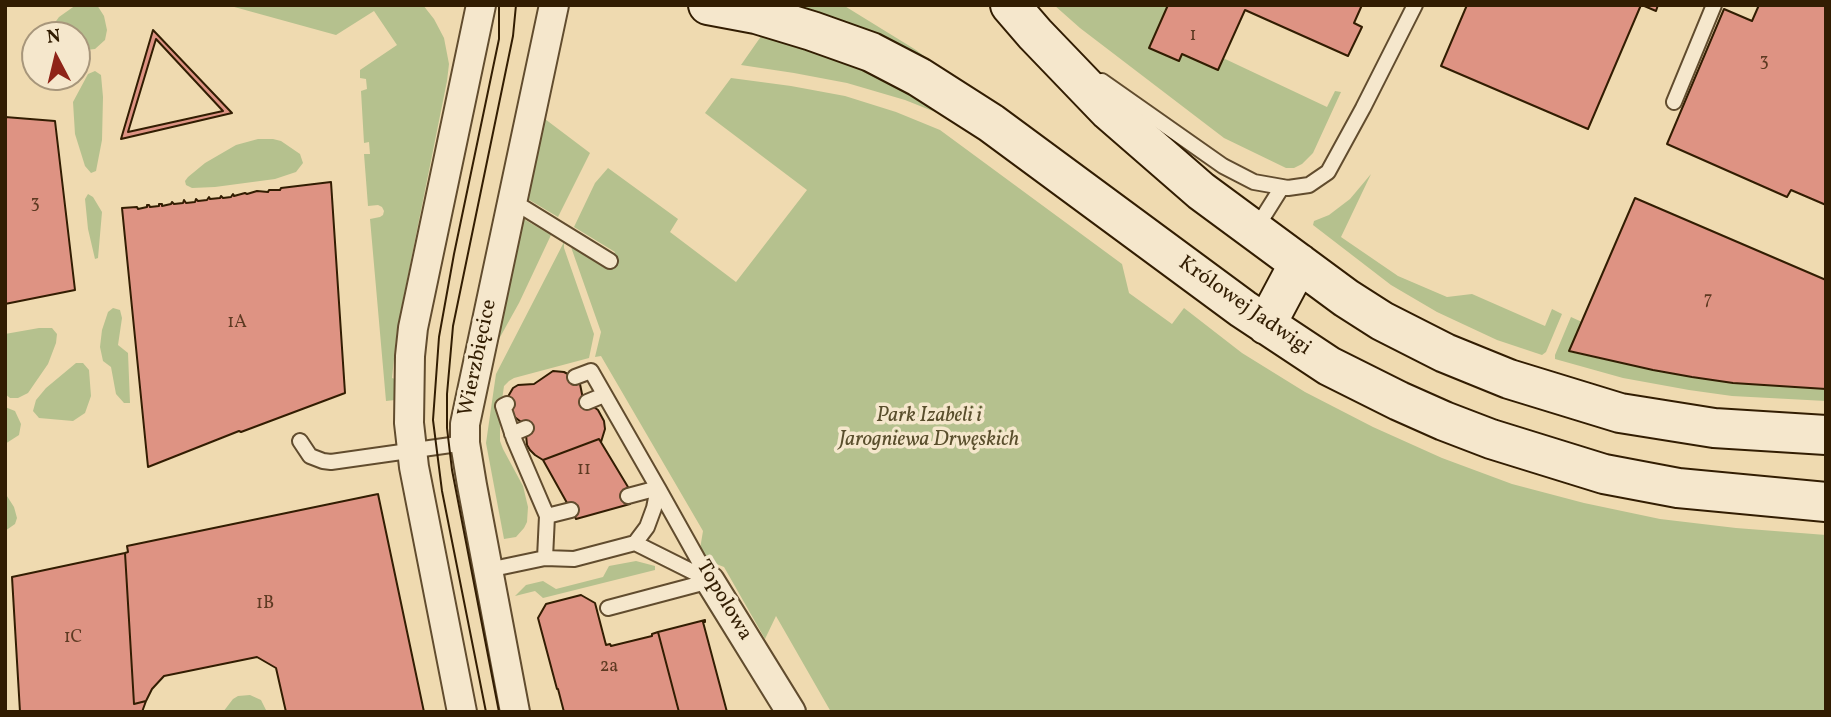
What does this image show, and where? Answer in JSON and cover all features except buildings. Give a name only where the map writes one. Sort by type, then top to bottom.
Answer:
[{"type":"street","points":[[462,712],[411,449],[411,341],[481,5]]},
{"type":"street","name":"Wierzbięcice","points":[[515,712],[465,443],[465,424],[554,5]]},
{"type":"street","name":"Królowej Jadwigi","points":[[708,5],[755,14],[812,30],[871,52],[919,77],[991,123],[1266,325],[1329,366],[1399,401],[1491,439],[1604,474],[1708,492],[1826,502]]},
{"type":"street","points":[[1010,5],[1109,111],[1201,191],[1346,298],[1382,321],[1445,352],[1530,386],[1620,412],[1688,424],[1786,434],[1826,435]]},
{"type":"street","points":[[1266,325],[1299,263]]},
{"type":"street","name":"Topolowa","points":[[710,581],[791,712]]},
{"type":"lane","points":[[1035,34],[1223,166],[1254,182],[1288,188],[1309,185],[1328,172],[1415,5]]},
{"type":"lane","points":[[1674,102],[1714,5]]},
{"type":"lane","points":[[1255,230],[1282,187]]},
{"type":"lane","points":[[512,203],[610,261]]},
{"type":"lane","name":"Topolowa","points":[[575,377],[591,371],[710,581]]},
{"type":"lane","points":[[587,402],[604,396]]},
{"type":"lane","points":[[507,404],[503,406],[519,431],[547,516],[545,558]]},
{"type":"lane","points":[[300,441],[310,456],[331,462],[465,443]]},
{"type":"lane","points":[[488,570],[545,558],[574,559],[635,543],[647,527],[658,488],[628,496]]},
{"type":"lane","points":[[547,516],[571,510]]},
{"type":"lane","points":[[635,543],[710,581]]},
{"type":"lane","points":[[608,608],[710,581]]},
{"type":"green space","points":[[76,5],[97,5],[104,16],[107,30],[105,40],[91,49],[91,21],[56,21]]},
{"type":"green space","points":[[227,5],[423,5],[444,38],[449,64],[447,81],[397,330],[392,378],[395,379],[395,400],[386,401],[370,219],[380,217],[384,211],[378,205],[368,206],[364,154],[370,154],[369,142],[364,143],[361,91],[367,89],[366,79],[360,78],[360,70],[397,45],[374,11],[336,35]]},
{"type":"green space","points":[[783,5],[843,5],[916,50],[951,76]]},
{"type":"green space","points":[[1054,5],[1168,5],[1149,48],[1179,61],[1182,54],[1217,70],[1223,58],[1327,107],[1335,91],[1341,92],[1313,153],[1302,164],[1286,168],[1224,138]]},
{"type":"green space","points":[[764,32],[856,64],[963,123],[905,100],[847,83],[741,65]]},
{"type":"green space","points":[[95,71],[101,75],[103,97],[102,140],[96,171],[91,173],[85,166],[75,134],[73,102],[79,91],[91,91],[91,73]]},
{"type":"green space","name":"Park Izabeli i Jarogniewa Drwęskich","points":[[731,78],[845,96],[896,112],[940,130],[1122,264],[1129,293],[1172,324],[1184,308],[1242,353],[1305,392],[1442,458],[1512,484],[1660,519],[1826,535],[1826,712],[831,712],[776,616],[765,639],[724,567],[706,560],[700,549],[703,531],[601,356],[595,357],[601,332],[571,247],[605,268],[615,252],[574,227],[595,183],[608,168],[678,219],[670,232],[736,282],[807,190],[705,113]]},
{"type":"green space","points":[[541,116],[590,153],[558,217],[526,198]]},
{"type":"green space","points":[[258,139],[281,141],[300,154],[303,163],[296,172],[275,179],[215,187],[192,188],[186,185],[188,177],[205,163],[236,145]]},
{"type":"green space","points":[[1371,174],[1341,237],[1398,276],[1447,297],[1472,294],[1545,326],[1552,309],[1562,314],[1546,352],[1542,355],[1497,340],[1437,312],[1391,285],[1313,225],[1314,221],[1329,215],[1350,199]]},
{"type":"green space","points":[[88,194],[93,197],[102,212],[98,258],[95,259],[88,229],[85,199]]},
{"type":"green space","points":[[522,218],[551,235],[494,348]]},
{"type":"green space","points":[[564,242],[594,334],[589,358],[514,378],[504,386],[500,441],[523,486],[528,507],[524,528],[516,537],[504,539],[486,443],[496,374]]},
{"type":"green space","points":[[113,308],[120,310],[122,318],[118,345],[128,353],[130,403],[124,403],[116,394],[111,367],[103,361],[100,347],[108,312]]},
{"type":"green space","points":[[1571,317],[1582,322],[1570,352],[1653,370],[1733,383],[1826,389],[1826,401],[1732,396],[1689,390],[1623,378],[1555,359]]},
{"type":"green space","points":[[52,328],[57,334],[48,364],[28,393],[18,398],[10,398],[5,394],[5,334]]},
{"type":"green space","points":[[76,363],[83,363],[89,370],[91,396],[85,413],[73,421],[39,418],[33,411],[36,400]]},
{"type":"green space","points":[[5,407],[15,411],[21,424],[19,435],[5,444]]},
{"type":"green space","points":[[5,493],[17,518],[15,524],[5,531]]},
{"type":"green space","points":[[636,561],[655,566],[655,570],[543,598],[535,591],[515,596],[526,585],[543,581],[556,589],[603,577],[609,566]]},
{"type":"green space","points":[[250,695],[261,700],[267,712],[223,712],[233,699]]},
{"type":"tram line","points":[[486,712],[442,491],[433,420],[439,337],[499,39],[499,5]]},
{"type":"tram line","points":[[499,712],[452,470],[447,428],[447,394],[453,326],[513,36],[516,5]]}]
